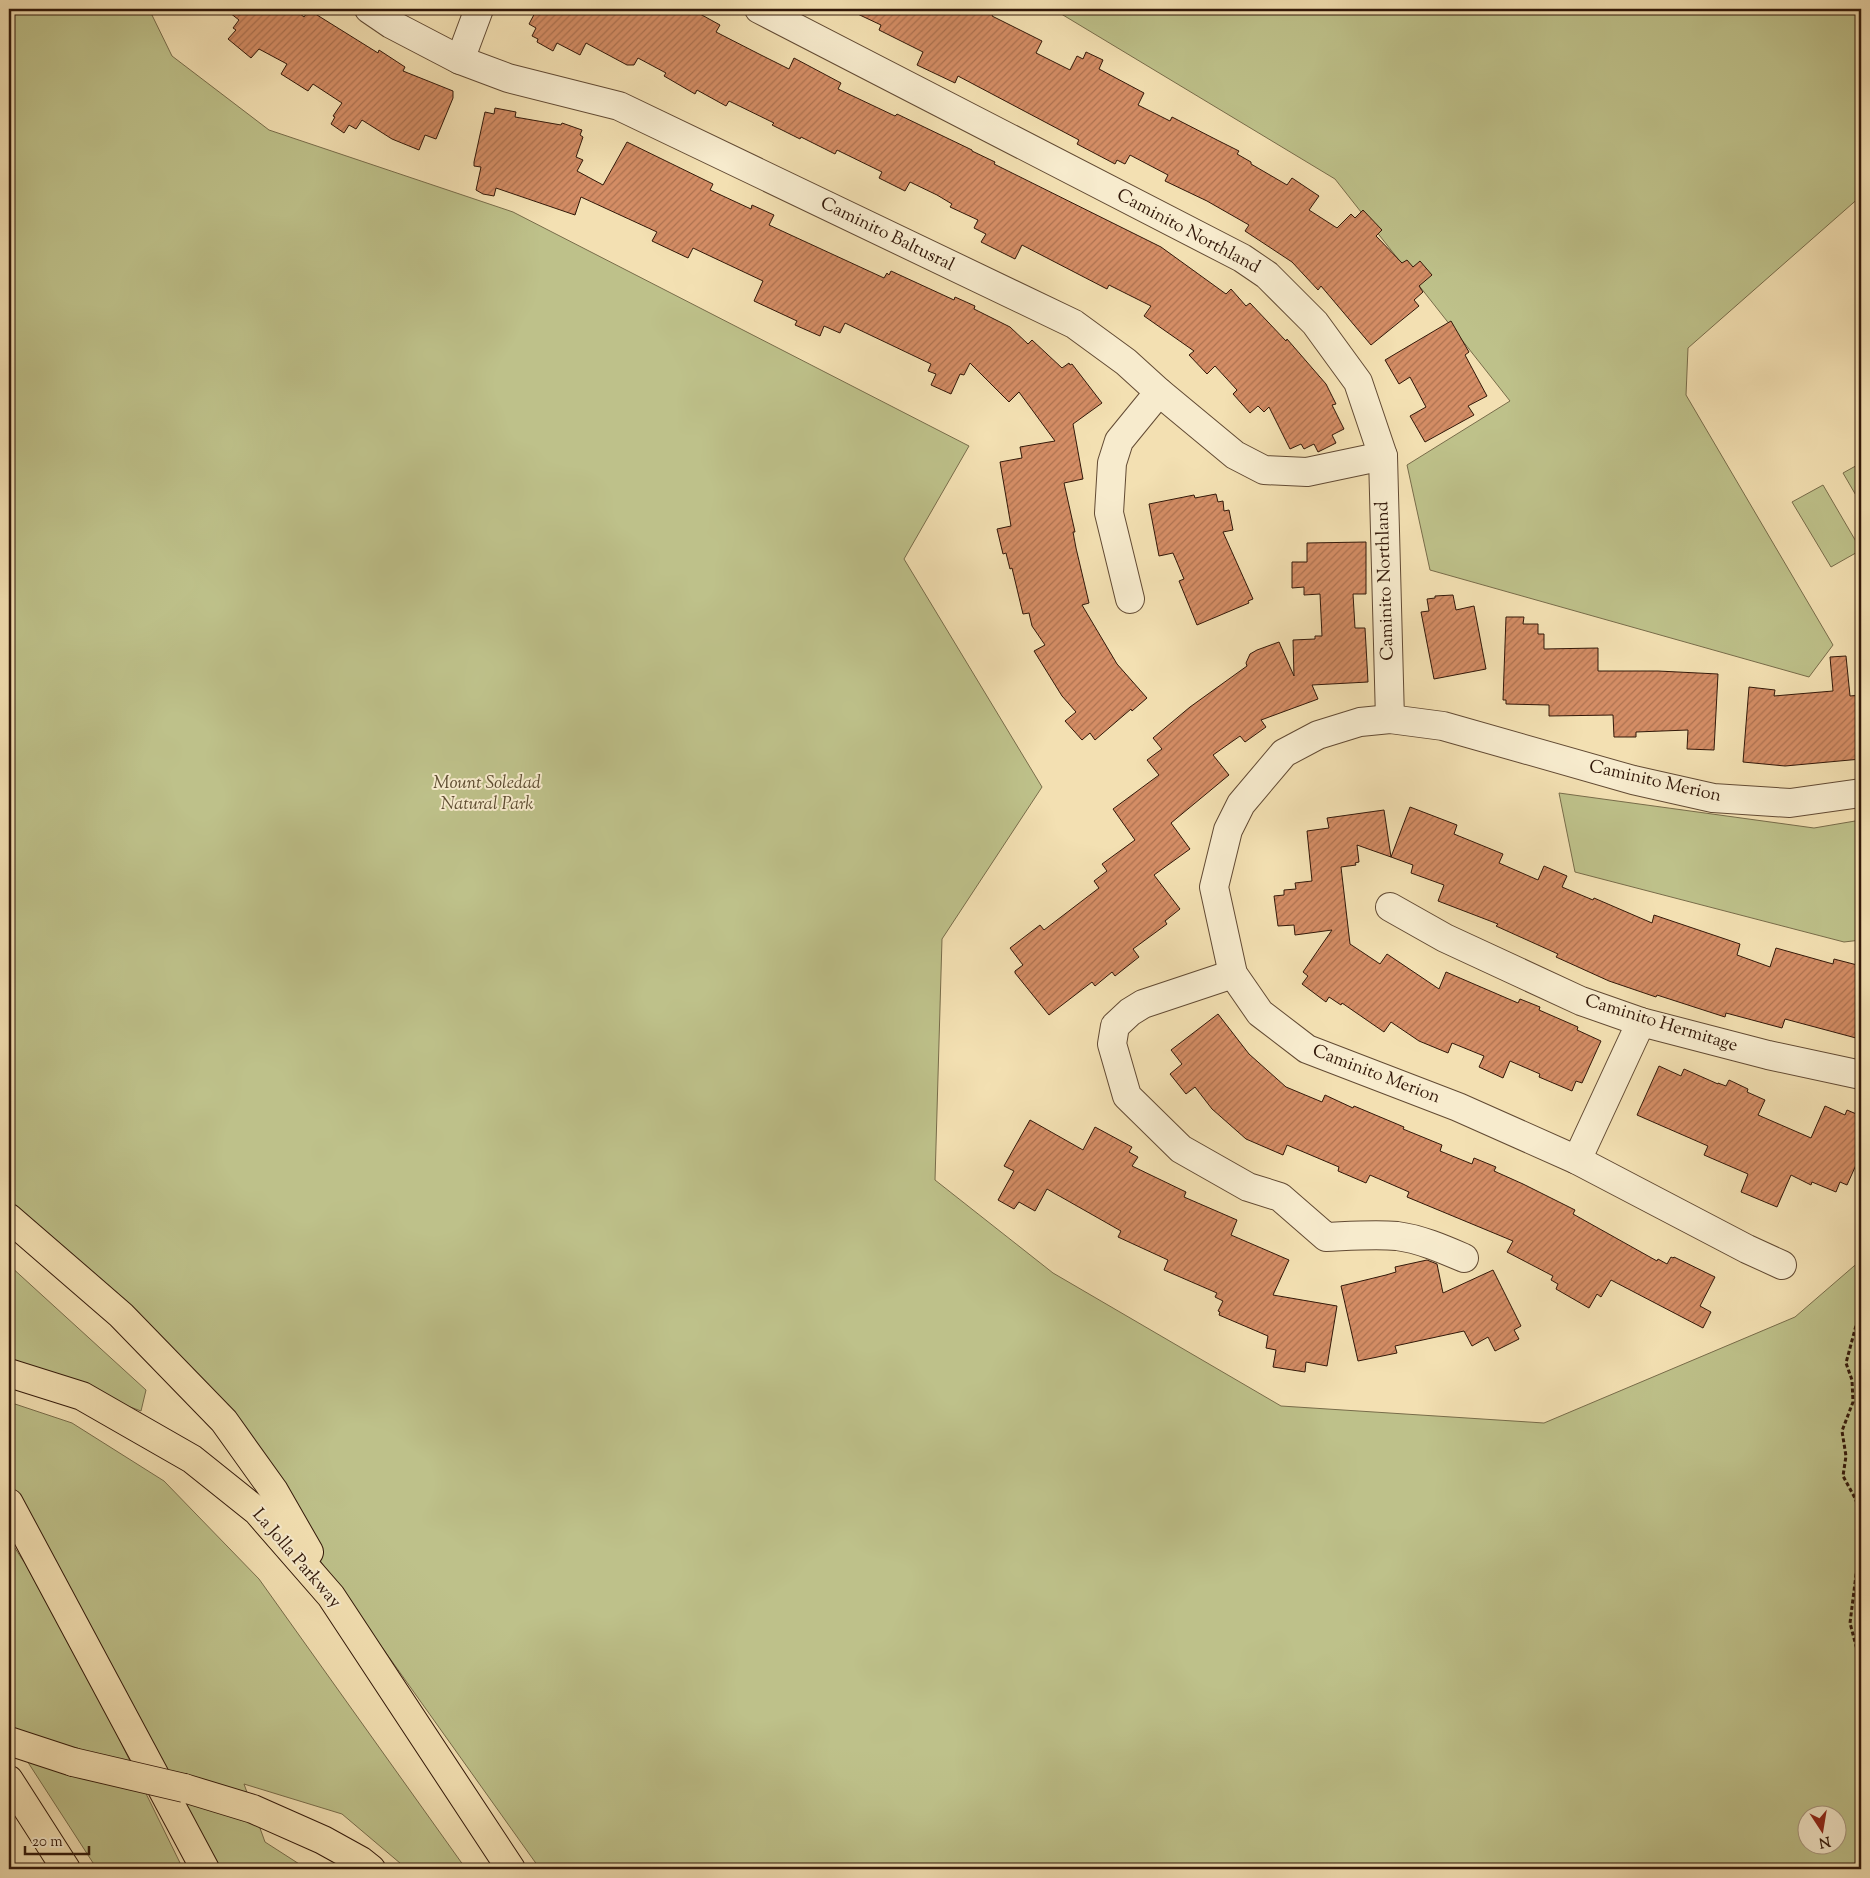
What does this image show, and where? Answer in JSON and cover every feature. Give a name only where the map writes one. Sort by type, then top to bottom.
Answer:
[{"type":"highway","points":[[9,1218],[121,1315],[224,1421],[274,1491],[373,1662]]},
{"type":"highway","name":"La Jolla Parkway","points":[[9,1372],[82,1396],[192,1458],[257,1511],[331,1596],[510,1869]]},
{"type":"highway","points":[[9,1503],[205,1869]]},
{"type":"highway","points":[[9,1741],[73,1762]]},
{"type":"highway","points":[[9,1748],[184,1788],[253,1810],[323,1840],[371,1869]]},
{"type":"highway","points":[[9,1780],[66,1869]]},
{"type":"street","name":"Caminito Baltusral","points":[[370,9],[391,24],[460,60],[508,78],[619,106],[1074,324],[1126,362],[1235,455],[1264,470],[1307,472],[1383,456]]},
{"type":"street","points":[[460,60],[479,9]]},
{"type":"street","name":"Caminito Northland","points":[[759,9],[1242,258],[1267,275],[1315,323],[1358,382],[1383,456],[1390,719]]},
{"type":"street","points":[[1130,598],[1109,513],[1112,463],[1120,441],[1159,392]]},
{"type":"street","name":"Caminito Merion","points":[[1782,1265],[1747,1249],[1577,1160],[1458,1108],[1307,1049],[1260,1014],[1233,974],[1214,887],[1228,830],[1241,804],[1284,753],[1318,735],[1360,722],[1390,719],[1443,726],[1632,780],[1713,798],[1790,802],[1861,793]]},
{"type":"street","name":"Caminito Hermitage","points":[[1390,907],[1445,938],[1581,1001],[1641,1022],[1768,1055],[1861,1075]]},
{"type":"street","points":[[1233,974],[1143,1004],[1130,1012],[1115,1026],[1112,1044],[1128,1096],[1181,1148],[1248,1187],[1280,1197],[1326,1237],[1398,1236],[1434,1245],[1464,1258]]},
{"type":"street","points":[[1577,1160],[1641,1022]]},
{"type":"path","points":[[1861,1307],[1846,1363],[1852,1380],[1852,1402],[1842,1431],[1846,1456],[1843,1476],[1861,1514]]},
{"type":"path","points":[[1861,1535],[1850,1623],[1861,1665]]},
{"type":"green space","name":"Mount Soledad Natural Park","points":[[9,9],[149,9],[172,56],[269,130],[513,212],[969,446],[904,559],[1042,787],[942,939],[935,1180],[1053,1273],[1281,1406],[1544,1423],[1795,1317],[1861,1260],[1861,1869],[540,1869],[185,1371],[9,1206]]},
{"type":"green space","points":[[1053,9],[1861,9],[1861,196],[1688,348],[1686,395],[1833,645],[1809,677],[1430,570],[1407,465],[1510,401],[1335,179]]},
{"type":"green space","points":[[1861,463],[1861,504],[1843,473]]},
{"type":"green space","points":[[1823,485],[1861,550],[1831,567],[1792,502]]},
{"type":"green space","points":[[1559,793],[1814,828],[1861,820],[1861,940],[1844,942],[1575,872]]},
{"type":"green space","points":[[9,1265],[146,1390],[141,1411],[9,1362]]},
{"type":"green space","points":[[9,1402],[72,1423],[164,1481],[259,1579],[466,1869],[407,1869],[342,1814],[244,1784],[265,1842],[307,1869],[220,1869],[27,1511],[9,1484]]},
{"type":"green space","points":[[9,1539],[26,1565],[104,1708],[183,1869],[97,1869],[9,1733]]},
{"type":"building","points":[[225,9],[294,9],[304,17],[309,10],[378,53],[379,50],[405,67],[403,71],[453,91],[453,98],[436,139],[425,135],[419,150],[392,139],[362,120],[356,129],[349,125],[344,133],[331,124],[335,117],[333,116],[342,103],[313,84],[308,91],[281,74],[287,64],[259,49],[251,58],[228,39],[236,30],[233,28],[239,20]]},
{"type":"building","points":[[537,9],[691,9],[720,25],[716,32],[759,54],[789,69],[794,58],[841,83],[838,89],[895,116],[897,114],[972,150],[995,162],[994,164],[1161,247],[1226,294],[1231,289],[1246,306],[1250,303],[1286,341],[1287,339],[1326,384],[1336,404],[1332,405],[1344,429],[1332,435],[1336,443],[1318,452],[1314,444],[1304,449],[1301,444],[1290,449],[1269,407],[1264,412],[1258,406],[1250,413],[1233,394],[1237,390],[1215,366],[1207,374],[1189,355],[1194,351],[1144,316],[1151,306],[1109,285],[1107,289],[1022,245],[1015,259],[981,242],[986,234],[974,228],[978,220],[950,207],[952,204],[937,195],[910,182],[905,191],[879,178],[882,172],[837,150],[835,154],[801,137],[800,139],[772,125],[774,123],[729,101],[726,106],[697,90],[695,94],[664,76],[666,73],[638,58],[634,65],[627,65],[586,43],[580,55],[557,43],[553,51],[537,42],[538,39],[532,36],[536,28],[529,24]]},
{"type":"building","points":[[847,9],[995,9],[992,16],[1042,41],[1036,53],[1070,70],[1077,56],[1083,59],[1086,52],[1103,60],[1099,69],[1144,93],[1138,105],[1170,121],[1172,117],[1239,151],[1237,154],[1251,162],[1251,164],[1287,185],[1292,178],[1319,196],[1309,210],[1337,228],[1351,214],[1355,218],[1363,210],[1382,230],[1376,236],[1402,263],[1407,260],[1413,267],[1420,261],[1432,275],[1419,286],[1423,292],[1414,300],[1419,306],[1371,345],[1321,286],[1318,290],[1292,262],[1245,231],[1249,225],[1207,201],[1165,181],[1168,175],[1130,155],[1125,164],[1117,160],[1115,164],[1077,144],[1079,140],[958,76],[955,83],[917,65],[923,52],[879,30],[881,25]]},
{"type":"building","points":[[495,108],[516,112],[515,117],[561,125],[562,123],[582,130],[580,135],[583,137],[576,157],[583,160],[577,171],[603,185],[627,142],[713,184],[710,190],[751,209],[752,205],[774,215],[769,225],[884,278],[891,271],[954,300],[955,297],[975,306],[974,309],[1010,327],[1028,344],[1032,340],[1062,368],[1069,363],[1070,365],[1072,364],[1102,403],[1073,424],[1083,479],[1064,483],[1075,532],[1073,532],[1076,548],[1089,603],[1082,605],[1117,664],[1147,698],[1095,740],[1090,733],[1082,740],[1065,721],[1076,712],[1062,696],[1034,651],[1045,645],[1032,626],[1029,613],[1023,614],[1012,568],[1010,569],[1006,553],[1003,554],[997,529],[1011,526],[1000,462],[1022,458],[1020,447],[1055,441],[1019,392],[1009,402],[970,363],[964,375],[960,374],[951,394],[931,385],[936,374],[928,371],[931,364],[845,323],[840,333],[824,326],[820,336],[795,325],[797,321],[754,301],[763,281],[693,248],[688,258],[652,241],[657,232],[581,197],[575,215],[496,188],[494,196],[483,194],[476,190],[481,167],[474,166],[474,162],[485,112],[494,114]]},
{"type":"building","points":[[1451,321],[1469,352],[1465,355],[1487,396],[1468,406],[1474,415],[1425,442],[1410,416],[1426,407],[1410,377],[1399,384],[1385,360]]},
{"type":"building","points":[[1216,494],[1218,502],[1223,501],[1224,511],[1229,510],[1233,530],[1223,532],[1253,599],[1248,601],[1249,603],[1197,625],[1179,581],[1184,579],[1173,553],[1159,556],[1149,504],[1194,495],[1195,498]]},
{"type":"building","points":[[1366,542],[1366,594],[1353,594],[1355,628],[1365,628],[1368,682],[1312,685],[1318,699],[1261,720],[1266,727],[1245,742],[1240,736],[1213,755],[1229,775],[1171,823],[1190,849],[1154,875],[1180,909],[1165,921],[1167,924],[1133,949],[1139,957],[1115,976],[1112,972],[1095,986],[1092,982],[1049,1015],[1015,973],[1023,965],[1010,948],[1040,925],[1044,930],[1099,888],[1094,881],[1107,871],[1102,864],[1135,840],[1113,809],[1159,775],[1147,760],[1162,749],[1153,738],[1190,707],[1247,666],[1246,663],[1250,654],[1257,650],[1279,642],[1294,676],[1293,640],[1315,639],[1315,636],[1322,636],[1320,594],[1304,595],[1304,587],[1292,588],[1292,562],[1307,562],[1307,543]]},
{"type":"building","points":[[1453,595],[1456,610],[1474,606],[1486,669],[1434,679],[1421,612],[1429,611],[1427,599],[1435,598],[1435,596]]},
{"type":"building","points":[[1506,617],[1524,617],[1523,624],[1538,624],[1538,634],[1544,634],[1544,649],[1598,648],[1598,671],[1718,674],[1714,750],[1687,749],[1688,730],[1636,732],[1636,737],[1614,737],[1613,715],[1549,716],[1549,705],[1506,704],[1506,700],[1503,700]]},
{"type":"building","points":[[1846,656],[1850,696],[1861,695],[1861,759],[1785,766],[1743,762],[1749,687],[1775,690],[1774,696],[1833,691],[1830,657]]},
{"type":"building","points":[[1410,807],[1457,825],[1454,834],[1503,854],[1499,863],[1538,880],[1544,866],[1567,876],[1562,887],[1593,900],[1594,898],[1652,923],[1654,915],[1740,944],[1737,955],[1770,967],[1776,948],[1833,964],[1834,959],[1861,966],[1861,1017],[1856,1038],[1785,1019],[1782,1028],[1726,1013],[1725,1017],[1657,995],[1656,997],[1609,981],[1556,957],[1558,954],[1496,926],[1498,924],[1438,901],[1444,885],[1411,873],[1413,865],[1391,857]]},
{"type":"building","points":[[1384,810],[1391,857],[1357,845],[1359,862],[1355,863],[1356,865],[1341,867],[1350,944],[1380,964],[1387,954],[1439,989],[1446,972],[1518,1003],[1520,999],[1540,1007],[1539,1010],[1578,1027],[1577,1030],[1601,1041],[1582,1083],[1576,1081],[1572,1091],[1539,1077],[1540,1074],[1510,1061],[1503,1078],[1479,1067],[1484,1056],[1452,1043],[1448,1053],[1419,1041],[1391,1022],[1384,1032],[1342,1003],[1341,1005],[1329,997],[1326,1002],[1302,984],[1308,976],[1303,972],[1332,930],[1295,935],[1294,925],[1278,926],[1274,896],[1284,895],[1284,890],[1296,889],[1295,883],[1312,881],[1307,831],[1329,828],[1327,818]]},
{"type":"building","points":[[1218,1014],[1249,1054],[1286,1087],[1322,1102],[1325,1095],[1353,1108],[1354,1106],[1442,1145],[1440,1151],[1472,1164],[1474,1158],[1496,1167],[1494,1171],[1575,1210],[1573,1214],[1657,1261],[1658,1259],[1667,1264],[1671,1257],[1674,1257],[1715,1277],[1700,1306],[1711,1312],[1703,1328],[1611,1280],[1601,1297],[1597,1294],[1589,1308],[1556,1289],[1558,1284],[1551,1280],[1553,1276],[1507,1252],[1513,1241],[1407,1197],[1409,1192],[1370,1175],[1366,1183],[1338,1171],[1339,1167],[1287,1145],[1283,1155],[1246,1139],[1212,1109],[1195,1087],[1186,1094],[1170,1074],[1182,1064],[1171,1050]]},
{"type":"building","points":[[1659,1066],[1681,1076],[1684,1069],[1718,1084],[1726,1086],[1729,1080],[1748,1089],[1747,1092],[1765,1100],[1758,1115],[1811,1138],[1825,1106],[1845,1115],[1847,1110],[1861,1116],[1861,1154],[1847,1185],[1840,1182],[1836,1192],[1812,1182],[1811,1185],[1791,1175],[1777,1207],[1741,1192],[1748,1174],[1704,1155],[1708,1146],[1637,1115]]},
{"type":"building","points":[[1030,1120],[1083,1150],[1095,1127],[1132,1147],[1129,1152],[1138,1157],[1132,1166],[1186,1192],[1184,1197],[1237,1220],[1231,1235],[1289,1260],[1273,1295],[1337,1306],[1327,1366],[1306,1362],[1305,1372],[1273,1367],[1276,1350],[1266,1348],[1268,1336],[1219,1315],[1220,1312],[1218,1311],[1223,1301],[1215,1297],[1217,1293],[1164,1270],[1168,1260],[1118,1237],[1121,1231],[1047,1189],[1035,1211],[1019,1202],[1014,1209],[998,1200],[1014,1171],[1004,1166]]},
{"type":"building","points":[[1427,1260],[1437,1264],[1443,1293],[1493,1270],[1521,1326],[1514,1330],[1519,1339],[1495,1351],[1488,1337],[1472,1346],[1464,1331],[1395,1346],[1397,1353],[1358,1361],[1341,1286],[1396,1272],[1395,1267]]}]
